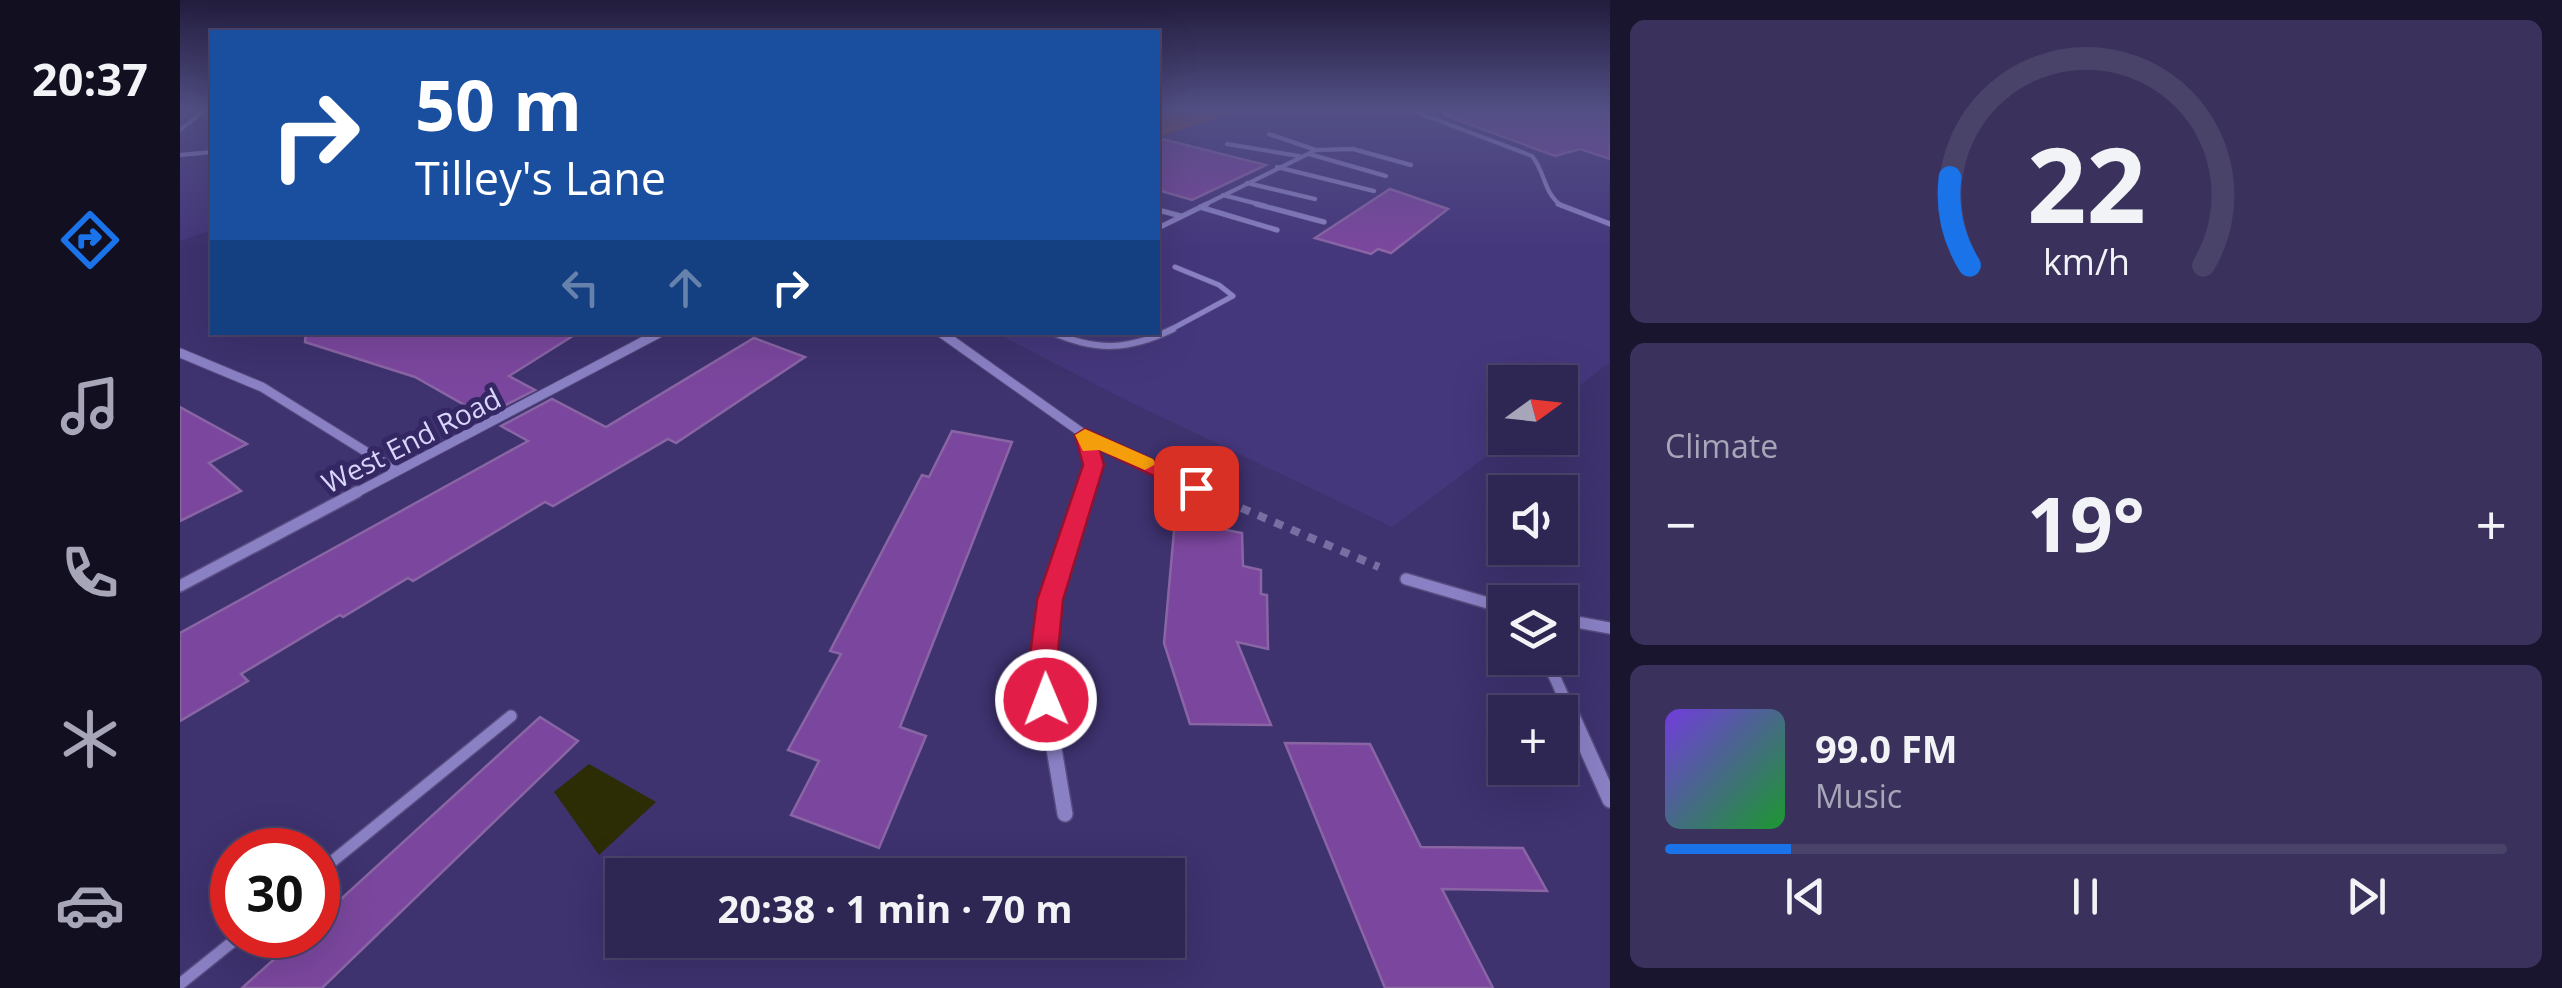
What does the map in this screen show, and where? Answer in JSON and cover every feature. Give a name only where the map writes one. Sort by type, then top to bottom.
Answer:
[{"type":"street","name":"West End Road","points":[[180,586],[656,335]]},
{"type":"street","points":[[944,335],[1085,435],[1196,488]]},
{"type":"street","points":[[180,353],[224,370],[310,414],[396,471]]},
{"type":"street","points":[[1066,814],[1049,744],[1043,663],[1050,600],[1094,465],[1085,435]]},
{"type":"street","points":[[1406,579],[1488,603]]},
{"type":"street","points":[[1578,622],[1610,628]]},
{"type":"street","points":[[1554,675],[1610,800]]},
{"type":"lane","points":[[1160,227],[1298,156]]},
{"type":"lane","points":[[1310,156],[1386,176]]},
{"type":"lane","points":[[1379,156],[1411,165]]},
{"type":"lane","points":[[1532,156],[1542,168],[1550,197],[1610,224]]},
{"type":"lane","points":[[1277,167],[1374,191]]},
{"type":"lane","points":[[1246,183],[1315,200]]},
{"type":"lane","points":[[1222,195],[1324,222]]},
{"type":"lane","points":[[1200,207],[1277,230]]},
{"type":"lane","points":[[1160,211],[1181,216]]},
{"type":"lane","points":[[1160,335],[1233,296],[1219,285],[1175,267]]},
{"type":"lane","points":[[1059,335],[1089,348],[1122,350],[1159,335]]},
{"type":"lane","points":[[340,855],[511,716]]},
{"type":"lane","points":[[180,984],[212,958]]},
{"type":"path","points":[[1196,488],[1406,579]]},
{"type":"shaded area","points":[[180,156],[210,156],[210,231],[180,241]]},
{"type":"shaded area","points":[[1160,156],[1609,156],[1609,363],[1578,387],[1578,365],[1488,365],[1488,455],[1392,527],[1000,335],[1160,335]]},
{"type":"shaded area","points":[[589,764],[656,802],[599,855],[554,792]]},
{"type":"building","points":[[1160,156],[1230,156],[1266,165],[1192,200],[1160,191]]},
{"type":"building","points":[[1390,189],[1448,209],[1391,253],[1378,249],[1371,254],[1315,238]]},
{"type":"building","points":[[306,335],[574,335],[509,376],[535,390],[484,416],[415,377],[305,342]]},
{"type":"building","points":[[754,338],[805,357],[676,443],[668,439],[553,506],[545,502],[413,581],[408,578],[343,617],[340,615],[241,674],[248,681],[180,721],[180,633],[528,441],[501,426],[552,399],[606,427]]},
{"type":"building","points":[[180,407],[247,444],[209,463],[241,491],[180,521]]},
{"type":"building","points":[[952,431],[1012,442],[900,727],[926,736],[879,848],[791,815],[819,761],[788,750],[841,654],[830,651],[922,475],[929,477]]},
{"type":"building","points":[[1175,520],[1242,533],[1243,566],[1261,570],[1261,594],[1267,595],[1268,649],[1237,642],[1271,725],[1190,724],[1164,643]]},
{"type":"building","points":[[540,717],[578,741],[322,988],[242,988],[275,958],[340,958],[340,900]]},
{"type":"building","points":[[1285,743],[1370,744],[1421,847],[1523,848],[1547,891],[1442,889],[1493,988],[1385,988]]},
{"type":"slow traffic","points":[[1091,446],[1085,435],[1145,464]]},
{"type":"route","points":[[1046,700],[1043,663],[1050,600],[1094,465],[1085,435],[1196,488]]}]
